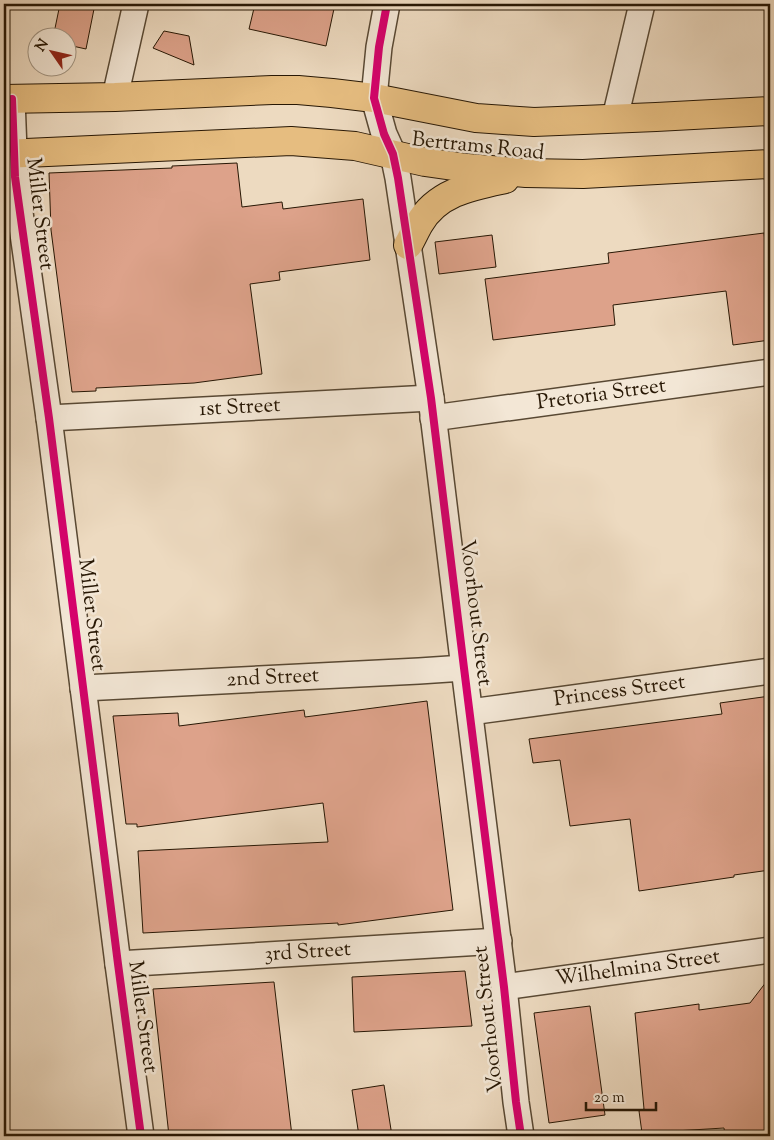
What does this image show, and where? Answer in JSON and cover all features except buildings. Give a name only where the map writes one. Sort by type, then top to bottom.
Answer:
[{"type":"main road","name":"Bertrams Road","points":[[8,99],[115,97],[280,90],[332,92],[374,98],[476,118],[534,122],[770,111]]},
{"type":"main road","name":"Bertrams Road","points":[[9,154],[291,141],[355,146],[425,162],[466,168],[526,173],[583,174],[770,164]]},
{"type":"main road","points":[[408,245],[419,223],[429,211],[453,192],[526,173]]},
{"type":"street","points":[[115,97],[136,4]]},
{"type":"street","points":[[374,98],[379,46],[387,4]]},
{"type":"street","points":[[615,118],[642,4]]},
{"type":"street","name":"Voorhout Street","points":[[374,98],[384,134],[393,154],[398,178],[432,408],[499,941],[520,1136]]},
{"type":"street","name":"Miller Street","points":[[8,99],[9,154],[15,177],[49,418],[141,1136]]},
{"type":"street","name":"Pretoria Street","points":[[432,408],[770,372]]},
{"type":"street","name":"1st Street","points":[[49,418],[432,408]]},
{"type":"street","name":"2nd Street","points":[[83,688],[464,668]]},
{"type":"street","name":"Princess Street","points":[[470,712],[770,671]]},
{"type":"street","name":"3rd Street","points":[[118,964],[499,941]]},
{"type":"street","name":"Wilhelmina Street","points":[[504,987],[770,950]]},
{"type":"street","points":[[516,1102],[536,1136]]},
{"type":"cycle path","points":[[387,4],[379,47],[374,98],[384,134],[393,154],[398,178],[431,398],[521,1136]]},
{"type":"cycle path","points":[[12,99],[15,177],[49,418],[141,1136]]}]
